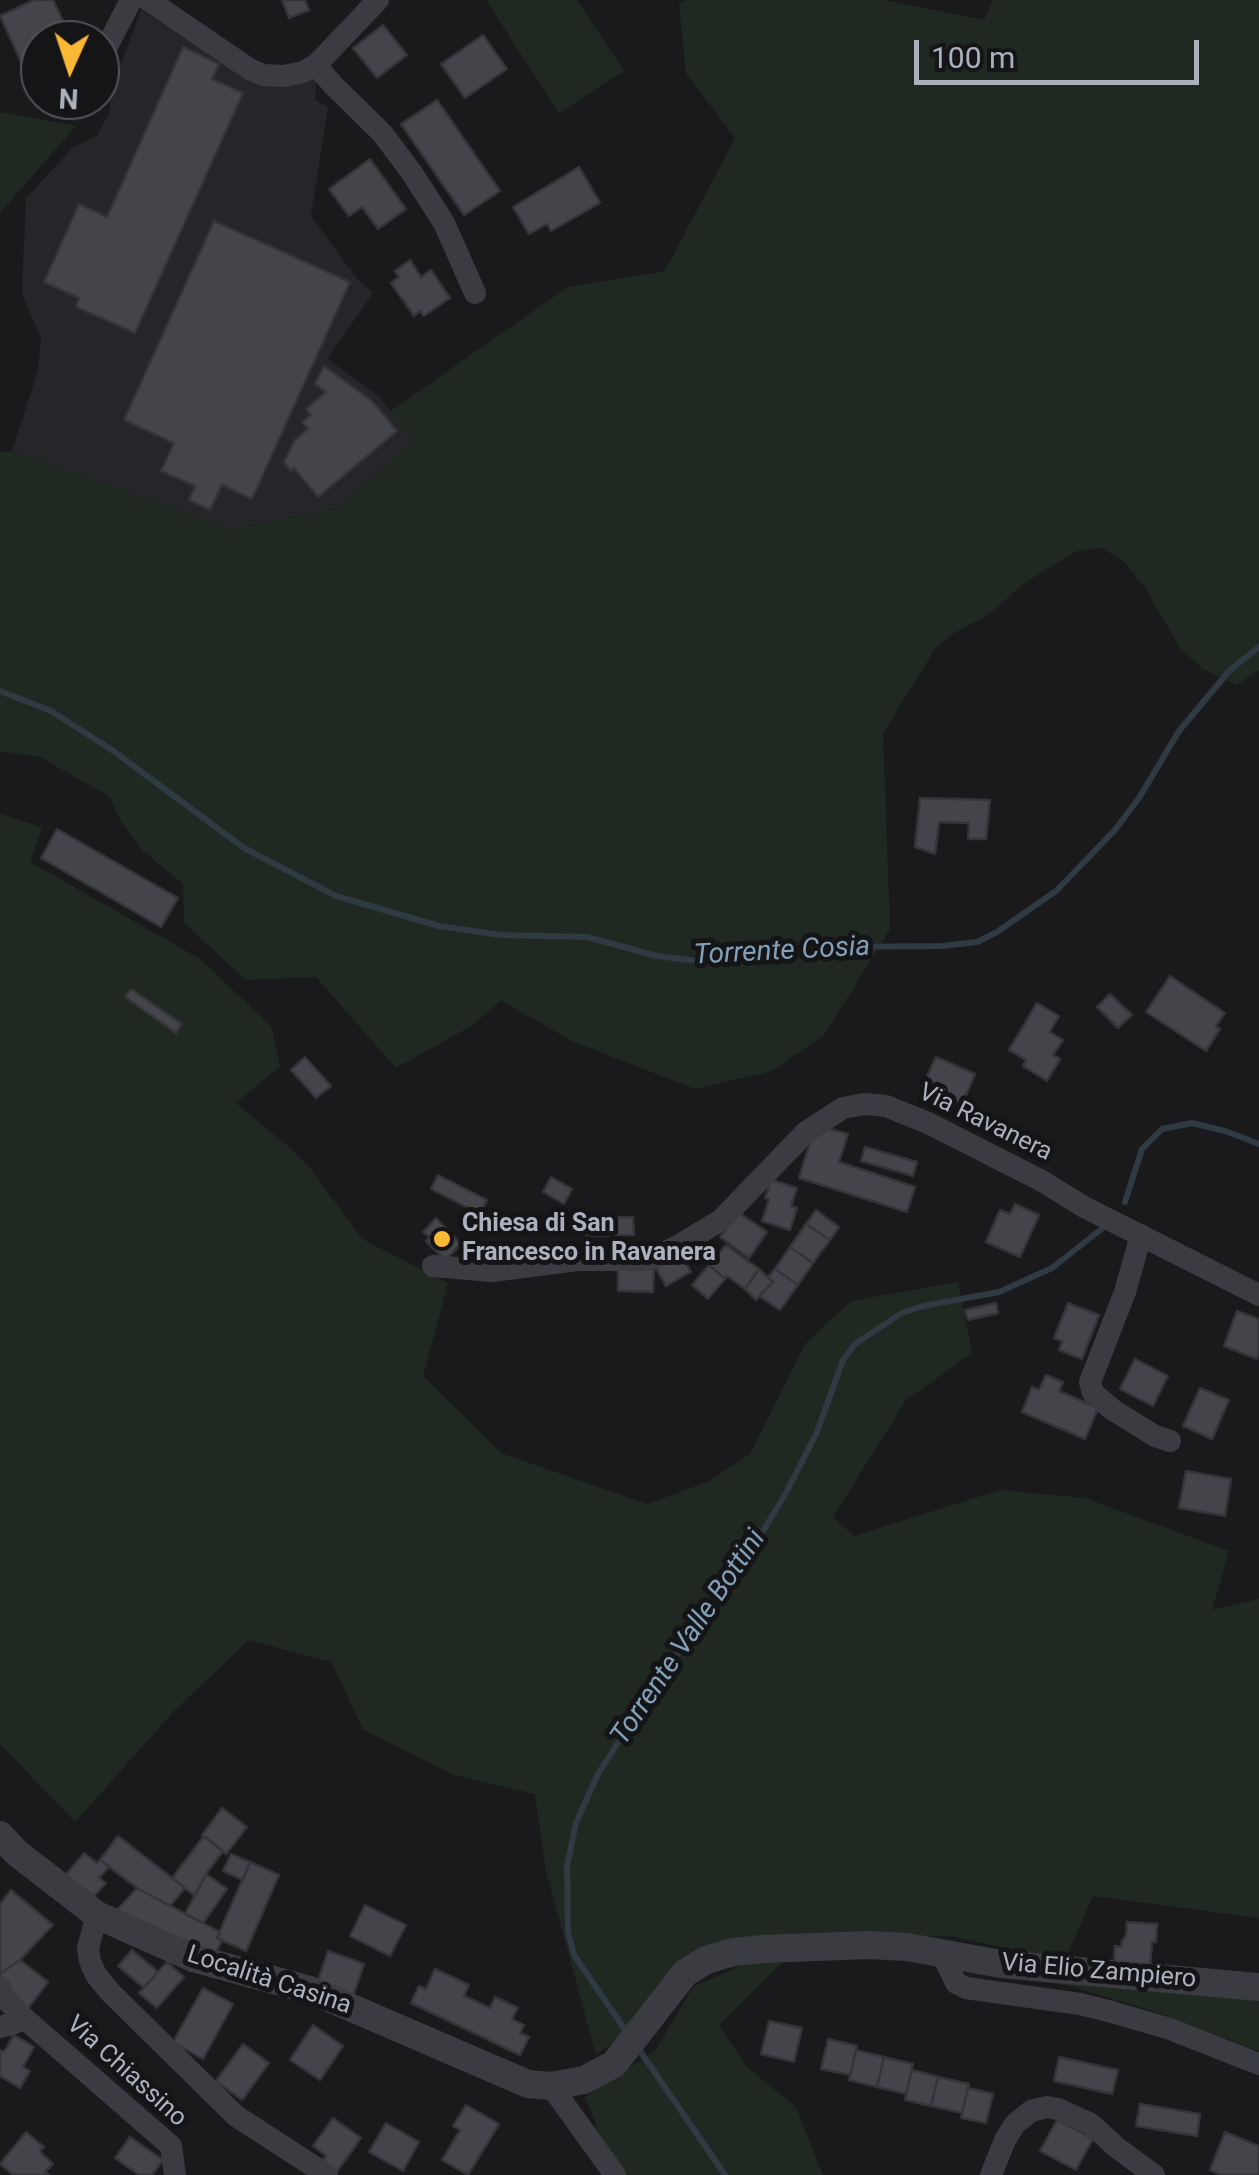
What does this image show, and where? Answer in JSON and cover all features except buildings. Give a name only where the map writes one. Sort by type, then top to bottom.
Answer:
[{"type":"street","points":[[120,22],[132,0]]},
{"type":"street","points":[[148,0],[250,70],[284,76],[316,64],[376,1]]},
{"type":"street","points":[[316,64],[382,133],[412,173],[444,223],[475,293]]},
{"type":"street","name":"Via Ravanera","points":[[433,1266],[492,1271],[578,1260],[648,1260],[721,1220],[806,1132],[843,1108],[864,1104],[886,1106],[928,1123],[1259,1295]]},
{"type":"street","points":[[1133,1231],[1125,1292],[1090,1382],[1094,1393],[1113,1410],[1170,1442]]},
{"type":"street","name":"Località Casina","points":[[0,1835],[97,1915],[193,1958],[310,1990],[528,2084],[551,2086]]},
{"type":"street","points":[[97,1915],[88,1948],[103,1984],[236,2116],[327,2175]]},
{"type":"street","name":"Via Elio Zampiero","points":[[551,2086],[584,2080],[614,2064],[684,1973],[706,1960],[733,1952],[868,1945],[940,1952],[1001,1964],[1259,1987]]},
{"type":"street","points":[[940,1952],[956,1983],[966,1988],[1112,2012],[1170,2029],[1259,2064]]},
{"type":"street","points":[[0,1987],[3,1996],[24,2018],[0,2027]]},
{"type":"street","name":"Via Chiassino","points":[[24,2018],[171,2146],[175,2175]]},
{"type":"street","points":[[551,2086],[615,2175]]},
{"type":"street","points":[[991,2175],[1015,2124],[1031,2110],[1047,2107],[1091,2124],[1154,2175]]},
{"type":"shaded area","points":[[486,0],[577,0],[624,71],[559,113]]},
{"type":"shaded area","points":[[883,0],[984,20],[993,0],[1259,0],[1259,670],[1237,685],[1203,669],[1180,648],[1146,589],[1124,562],[1102,548],[1077,551],[1022,585],[988,615],[954,633],[935,649],[883,733],[890,929],[824,1035],[772,1071],[695,1089],[572,1041],[501,1000],[473,1025],[396,1068],[316,977],[246,980],[184,923],[183,884],[141,849],[120,820],[110,797],[40,757],[0,751],[0,452],[12,451],[231,529],[336,508],[413,442],[389,412],[568,287],[665,271],[735,138],[686,73],[679,3]]},
{"type":"shaded area","points":[[141,10],[245,76],[317,76],[315,100],[328,107],[311,216],[357,279],[373,293],[327,359],[379,396],[413,442],[336,508],[231,529],[12,451],[38,370],[41,338],[22,294],[26,198],[73,147],[97,136],[105,120],[120,120],[120,66]]},
{"type":"shaded area","points":[[0,112],[20,116],[20,120],[76,126],[0,213]]},
{"type":"shaded area","points":[[0,814],[42,827],[30,862],[200,959],[271,1026],[280,1066],[236,1103],[311,1169],[362,1239],[448,1283],[423,1376],[501,1453],[647,1504],[707,1482],[750,1454],[805,1344],[851,1301],[958,1282],[972,1353],[906,1400],[833,1517],[854,1536],[1000,1490],[1085,1498],[1229,1551],[1212,1610],[1259,1599],[1259,1918],[1093,1896],[1064,1961],[951,1936],[876,1938],[707,1953],[631,2029],[596,2055],[546,1871],[535,1794],[455,1775],[363,1729],[331,1662],[249,1640],[175,1710],[75,1822],[0,1744]]},
{"type":"shaded area","points":[[785,1960],[719,2025],[747,2067],[796,2107],[823,2175],[621,2175],[592,2135],[596,2124],[585,2097],[655,2051],[693,1987],[744,1964]]},
{"type":"shaded area","points":[[1040,1976],[1259,1995],[1259,2051],[1153,2011],[1039,1981]]},
{"type":"waterway","name":"Torrente Cosia","points":[[0,691],[51,711],[112,750],[244,848],[336,896],[439,926],[501,935],[587,937],[657,956],[698,961],[835,947],[942,946],[977,942],[997,932],[1056,891],[1115,830],[1179,731],[1230,670],[1259,647]]},
{"type":"waterway","name":"Torrente Valle Bottini","points":[[1125,1202],[1142,1149],[1162,1129],[1192,1123],[1259,1144]]},
{"type":"waterway","name":"Torrente Valle Bottini","points":[[628,2034],[574,1955],[568,1932],[567,1866],[576,1823],[598,1774],[662,1674],[732,1583],[786,1493],[817,1432],[843,1360],[855,1344],[902,1313],[999,1292],[1052,1268],[1104,1227]]},
{"type":"waterway","name":"Torrente Valle Bottini","points":[[638,2048],[725,2175]]},
{"type":"place","name":"Chiesa di San Francesco in Ravanera","points":[[442,1239]]}]
